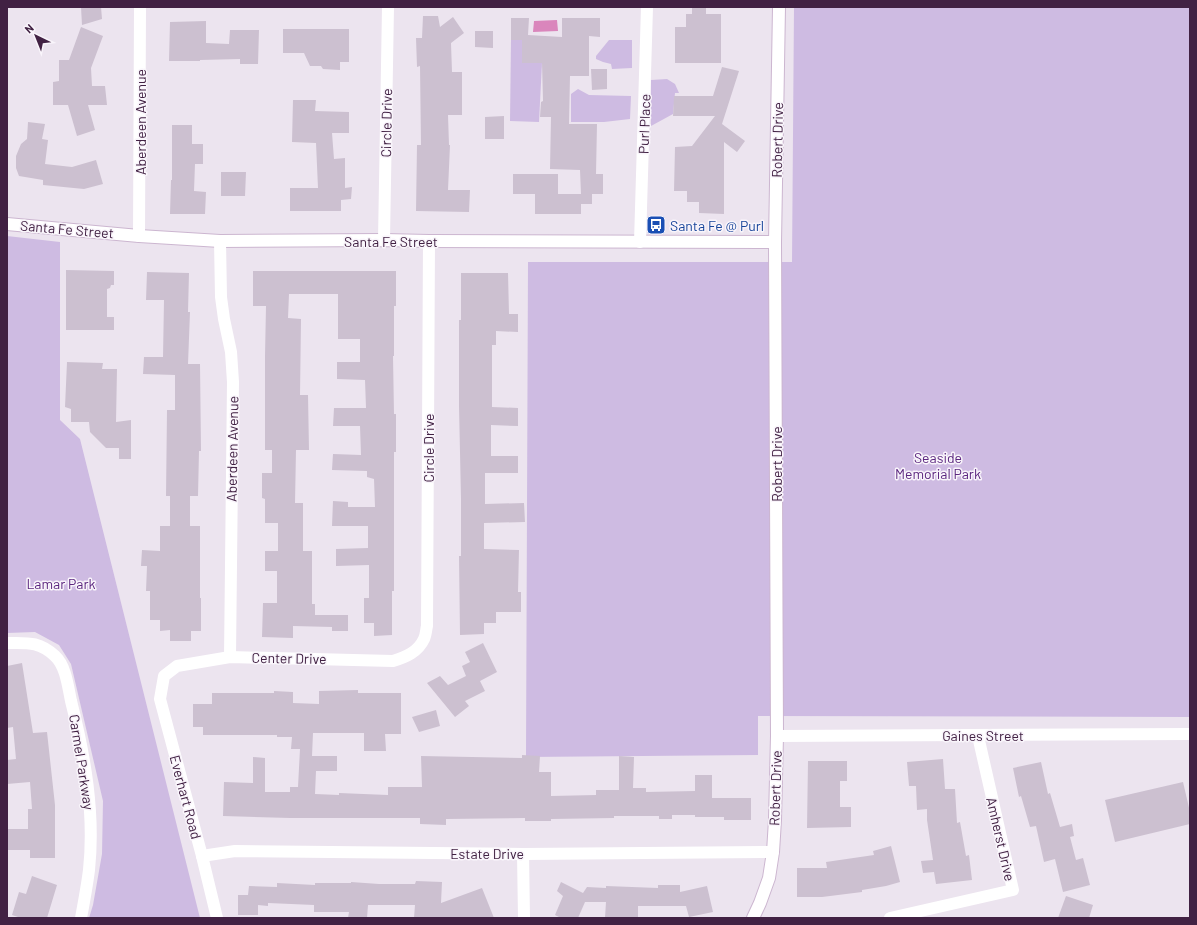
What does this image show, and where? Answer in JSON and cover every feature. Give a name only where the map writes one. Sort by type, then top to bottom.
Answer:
[{"type":"street","name":"Aberdeen Avenue","points":[[139,236],[140,7]]},
{"type":"street","name":"Circle Drive","points":[[384,240],[388,7]]},
{"type":"street","name":"Purl Place","points":[[640,242],[647,7]]},
{"type":"street","name":"Robert Drive","points":[[753,918],[760,904],[769,878],[773,852],[775,820],[777,736],[775,242],[779,7]]},
{"type":"street","name":"Santa Fe Street","points":[[7,224],[139,236],[220,241],[384,240],[775,242]]},
{"type":"street","name":"Aberdeen Avenue","points":[[220,241],[221,297],[231,352],[233,382],[230,657]]},
{"type":"street","name":"Circle Drive","points":[[415,651],[424,639],[427,626],[429,241]]},
{"type":"street","name":"Carmel Parkway","points":[[7,643],[31,643],[43,646],[56,657],[64,669],[78,726],[91,817],[89,870],[81,918]]},
{"type":"street","name":"Center Drive","points":[[164,676],[177,666],[230,657],[393,661],[406,658],[415,651]]},
{"type":"street","name":"Everhart Road","points":[[164,676],[160,698],[217,918]]},
{"type":"street","name":"Gaines Street","points":[[777,736],[1190,734]]},
{"type":"street","name":"Amherst Drive","points":[[890,918],[1013,890],[978,736]]},
{"type":"street","name":"Estate Drive","points":[[202,856],[235,851],[523,854],[773,852]]},
{"type":"street","points":[[523,854],[524,918]]},
{"type":"green space","name":"Seaside Memorial Park","points":[[794,7],[1190,7],[1190,717],[758,716],[758,755],[526,757],[528,262],[792,262]]},
{"type":"green space","points":[[511,40],[522,40],[542,63],[539,122],[510,121]]},
{"type":"green space","points":[[609,40],[632,40],[632,68],[612,69],[611,64],[596,59],[596,56]]},
{"type":"green space","points":[[667,79],[675,84],[679,93],[675,93],[673,114],[651,126],[651,80]]},
{"type":"green space","points":[[578,89],[589,95],[631,96],[630,119],[604,122],[571,122],[571,94]]},
{"type":"green space","name":"Lamar Park","points":[[7,236],[60,242],[60,420],[80,439],[200,918],[89,918],[93,905],[102,854],[103,801],[71,664],[59,645],[35,632],[7,633]]},
{"type":"shaded area","points":[[557,20],[558,31],[533,32],[534,21]]},
{"type":"building","points":[[81,7],[101,7],[102,19],[82,25]]},
{"type":"building","points":[[692,7],[706,7],[706,14],[721,14],[721,63],[675,63],[675,27],[686,27],[686,14],[692,14]]},
{"type":"building","points":[[423,16],[438,16],[440,27],[453,17],[464,33],[451,43],[452,72],[462,72],[462,115],[448,115],[450,145],[448,190],[470,190],[469,212],[416,211],[417,145],[421,145],[420,66],[417,67],[416,38],[422,38]]},
{"type":"building","points":[[511,18],[529,18],[528,35],[562,37],[562,18],[600,18],[600,37],[589,36],[589,76],[570,76],[569,124],[597,124],[596,174],[603,174],[603,194],[592,194],[592,204],[581,204],[581,214],[535,214],[535,194],[513,194],[513,174],[558,174],[558,194],[581,194],[580,170],[550,169],[551,117],[540,117],[541,102],[543,101],[542,63],[522,63],[522,40],[511,40]]},
{"type":"building","points":[[206,21],[206,43],[229,44],[230,30],[259,30],[258,64],[240,64],[240,59],[169,61],[170,22]]},
{"type":"building","points":[[81,27],[103,36],[91,68],[92,86],[105,86],[107,105],[88,105],[95,130],[77,136],[68,105],[53,105],[53,82],[59,81],[59,60],[69,60]]},
{"type":"building","points":[[283,29],[349,29],[349,62],[340,62],[340,70],[323,69],[321,66],[310,66],[304,53],[283,53]]},
{"type":"building","points":[[475,31],[493,31],[493,48],[475,47]]},
{"type":"building","points":[[722,67],[739,71],[722,124],[745,141],[737,152],[724,142],[724,214],[699,213],[699,202],[687,202],[687,191],[674,191],[675,147],[692,146],[715,116],[673,116],[674,96],[713,96]]},
{"type":"building","points":[[591,69],[607,69],[607,89],[592,90]]},
{"type":"building","points":[[293,100],[316,100],[315,111],[349,112],[349,133],[332,133],[334,159],[345,158],[345,188],[352,187],[351,199],[341,200],[341,211],[290,211],[290,188],[318,188],[316,143],[292,142]]},
{"type":"building","points":[[504,116],[504,139],[485,139],[485,117]]},
{"type":"building","points":[[28,122],[45,124],[42,139],[48,140],[45,164],[72,167],[96,160],[103,184],[84,189],[43,185],[43,180],[19,176],[16,168],[16,156],[21,144],[27,139]]},
{"type":"building","points":[[172,125],[192,125],[192,144],[203,144],[203,164],[195,164],[194,191],[206,192],[205,214],[170,214],[172,180]]},
{"type":"building","points":[[221,172],[246,172],[245,196],[221,196]]},
{"type":"building","points":[[66,270],[114,271],[114,285],[111,285],[110,288],[107,289],[107,317],[114,317],[114,330],[66,330]]},
{"type":"building","points":[[253,271],[396,271],[396,306],[394,306],[393,356],[396,452],[394,452],[394,591],[392,591],[392,635],[374,636],[374,623],[364,623],[364,598],[369,598],[369,565],[336,566],[336,549],[368,548],[368,526],[332,526],[333,501],[348,502],[348,507],[375,507],[374,479],[367,477],[367,471],[332,470],[333,454],[361,455],[360,426],[333,426],[334,408],[366,408],[365,380],[337,379],[337,362],[360,362],[360,339],[338,339],[338,294],[289,294],[288,318],[301,319],[300,395],[308,395],[309,450],[296,450],[295,503],[303,503],[303,551],[312,551],[312,604],[315,604],[315,615],[348,615],[348,631],[332,631],[332,627],[293,626],[293,638],[262,637],[263,603],[277,603],[277,571],[265,571],[265,551],[278,551],[278,523],[265,523],[265,499],[262,498],[262,473],[272,473],[272,450],[265,450],[266,306],[253,306]]},
{"type":"building","points":[[147,272],[189,273],[188,312],[190,312],[188,364],[200,364],[201,451],[199,451],[198,496],[190,496],[190,526],[200,526],[201,631],[191,631],[191,641],[170,641],[170,630],[160,631],[160,620],[150,620],[150,591],[146,591],[147,566],[141,566],[142,550],[160,551],[160,526],[170,526],[170,496],[166,496],[167,410],[175,410],[175,375],[143,374],[144,357],[163,357],[164,300],[146,300]]},
{"type":"building","points":[[461,273],[508,273],[509,314],[518,314],[518,332],[496,331],[496,345],[492,345],[492,407],[518,408],[518,426],[491,425],[491,456],[518,456],[518,473],[485,473],[485,504],[524,503],[525,522],[484,523],[484,549],[519,550],[518,592],[521,592],[521,612],[496,612],[496,623],[484,623],[484,634],[460,635],[459,556],[461,556],[461,499],[459,320],[461,320]]},
{"type":"building","points":[[67,362],[103,363],[102,369],[117,369],[116,422],[131,420],[131,459],[119,459],[119,448],[106,448],[90,432],[89,422],[71,422],[71,409],[65,407]]},
{"type":"building","points":[[483,643],[497,672],[480,681],[485,691],[465,701],[469,706],[455,717],[427,683],[440,676],[448,685],[466,676],[462,666],[470,662],[465,652]]},
{"type":"building","points":[[22,663],[33,733],[47,732],[55,805],[55,858],[30,858],[30,850],[7,850],[7,829],[28,829],[28,809],[32,809],[30,782],[7,784],[7,760],[16,759],[13,727],[7,728],[7,666]]},
{"type":"building","points":[[358,690],[358,693],[401,693],[401,734],[385,734],[386,751],[364,751],[364,733],[313,733],[312,756],[337,756],[337,771],[316,771],[315,794],[339,795],[339,793],[388,795],[388,787],[422,787],[421,756],[522,758],[522,755],[540,756],[539,772],[551,772],[551,796],[596,795],[596,790],[619,790],[619,756],[634,757],[633,788],[646,788],[646,792],[695,791],[695,775],[712,775],[712,798],[751,798],[751,820],[724,820],[724,817],[672,815],[672,819],[659,819],[659,816],[614,816],[614,818],[551,819],[551,821],[525,821],[525,818],[446,819],[446,825],[420,824],[420,818],[290,818],[223,816],[224,782],[253,783],[253,757],[265,758],[265,792],[290,792],[290,787],[298,787],[300,749],[291,749],[292,737],[277,737],[277,735],[203,735],[203,727],[193,727],[193,704],[212,704],[212,693],[274,693],[274,691],[293,692],[293,703],[319,704],[319,691]]},
{"type":"building","points":[[436,710],[440,726],[419,732],[412,717]]},
{"type":"building","points":[[943,759],[945,789],[955,789],[957,823],[960,822],[966,856],[969,855],[972,880],[936,884],[934,872],[923,873],[921,861],[933,860],[927,820],[927,809],[917,810],[916,786],[909,786],[907,762]]},
{"type":"building","points":[[808,761],[847,761],[847,781],[840,781],[840,807],[851,807],[851,827],[807,828]]},
{"type":"building","points":[[1041,762],[1048,794],[1050,793],[1060,827],[1072,824],[1074,836],[1070,837],[1076,860],[1083,858],[1090,885],[1063,892],[1055,859],[1044,862],[1036,826],[1030,827],[1021,796],[1019,797],[1013,768]]},
{"type":"building","points":[[1183,782],[1190,812],[1190,824],[1115,842],[1105,800]]},
{"type":"building","points":[[891,846],[900,882],[862,890],[862,892],[822,897],[797,897],[797,868],[827,868],[826,862],[874,855],[873,851]]},
{"type":"building","points":[[32,876],[57,885],[47,918],[21,918],[12,915],[19,892],[26,894]]},
{"type":"building","points":[[416,881],[442,882],[441,903],[482,888],[494,918],[414,918],[415,905],[368,905],[367,918],[348,918],[349,912],[314,912],[314,905],[268,903],[268,906],[258,905],[258,915],[238,915],[238,895],[248,895],[249,886],[277,887],[277,883],[315,885],[315,883],[351,882],[415,884]]},
{"type":"building","points":[[561,882],[583,893],[587,887],[606,888],[606,886],[658,888],[658,885],[680,885],[680,892],[707,886],[713,912],[689,917],[686,906],[638,906],[638,918],[605,918],[606,902],[585,902],[578,918],[561,918],[555,915],[563,896],[557,891]]},
{"type":"building","points":[[1066,896],[1093,905],[1089,918],[1058,918]]},
{"type":"place","name":"Santa Fe @ Purl","points":[[656,225]]}]
